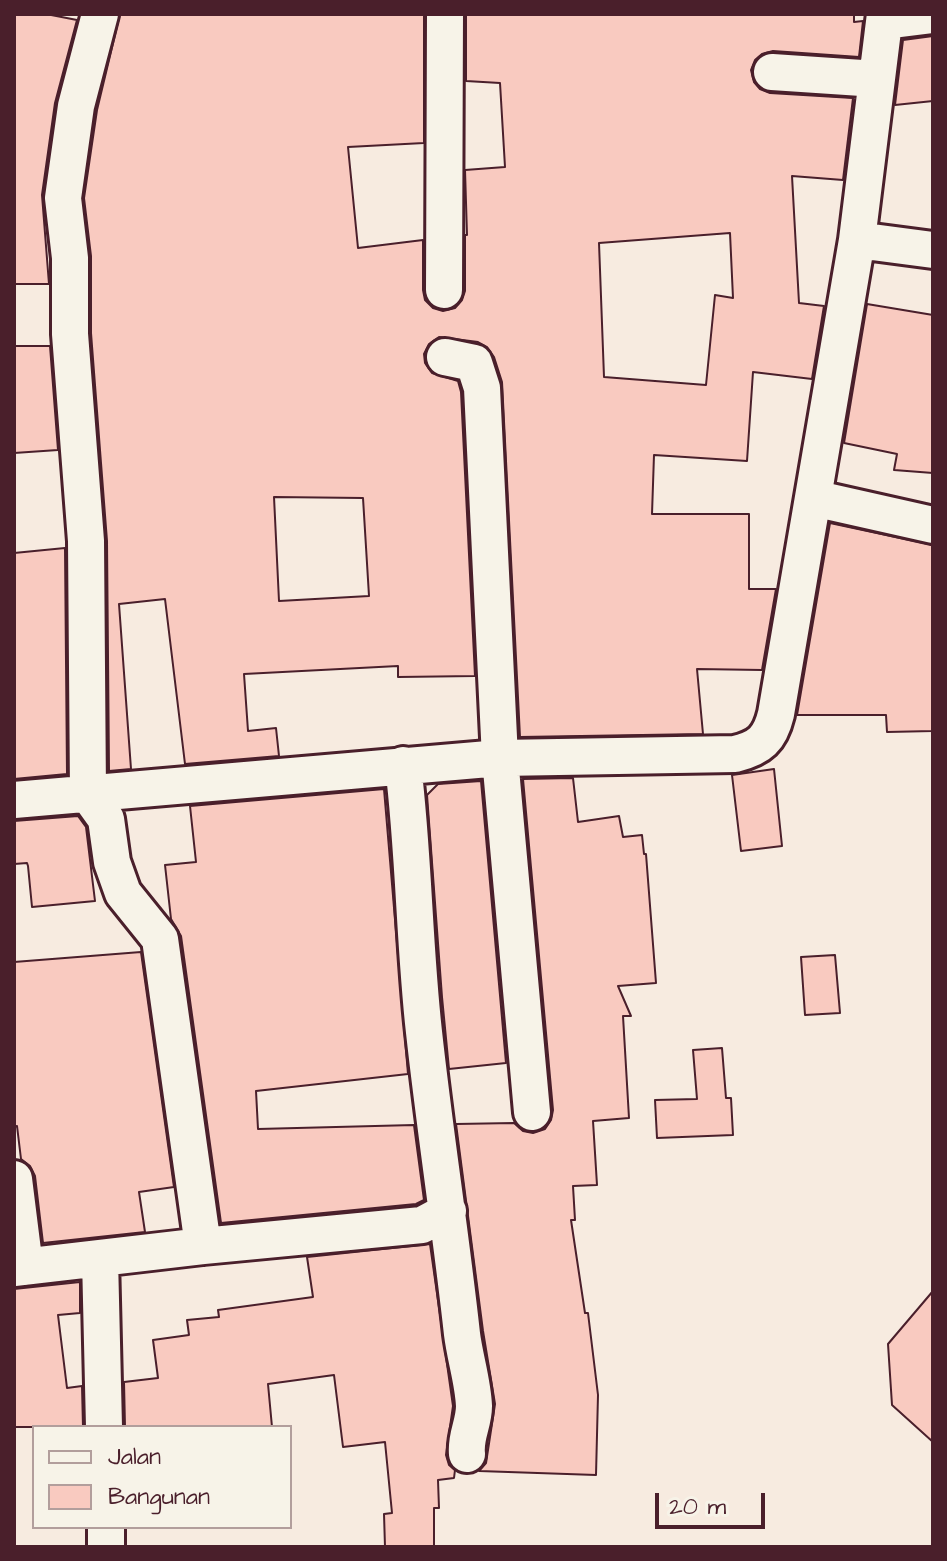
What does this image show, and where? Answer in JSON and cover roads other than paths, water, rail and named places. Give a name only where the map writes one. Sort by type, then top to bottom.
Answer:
[{"type":"street","points":[[100,14],[76,106],[63,198],[70,258],[70,334],[86,541],[88,794],[106,819],[112,862],[123,893],[160,939],[203,1246]]},
{"type":"street","points":[[444,290],[445,14]]},
{"type":"street","points":[[14,800],[500,758],[735,754],[754,750],[760,745],[773,730],[776,714],[857,240],[885,17],[933,15]]},
{"type":"street","points":[[772,72],[877,79]]},
{"type":"street","points":[[857,240],[933,250]]},
{"type":"street","points":[[445,357],[474,363],[482,388],[500,758],[532,1112]]},
{"type":"street","points":[[813,498],[933,525]]},
{"type":"street","points":[[403,765],[424,1030],[464,1353],[474,1405],[466,1438],[467,1454]]},
{"type":"street","points":[[14,1179],[19,1268],[422,1225],[448,1211]]},
{"type":"street","points":[[100,1258],[104,1425]]}]
